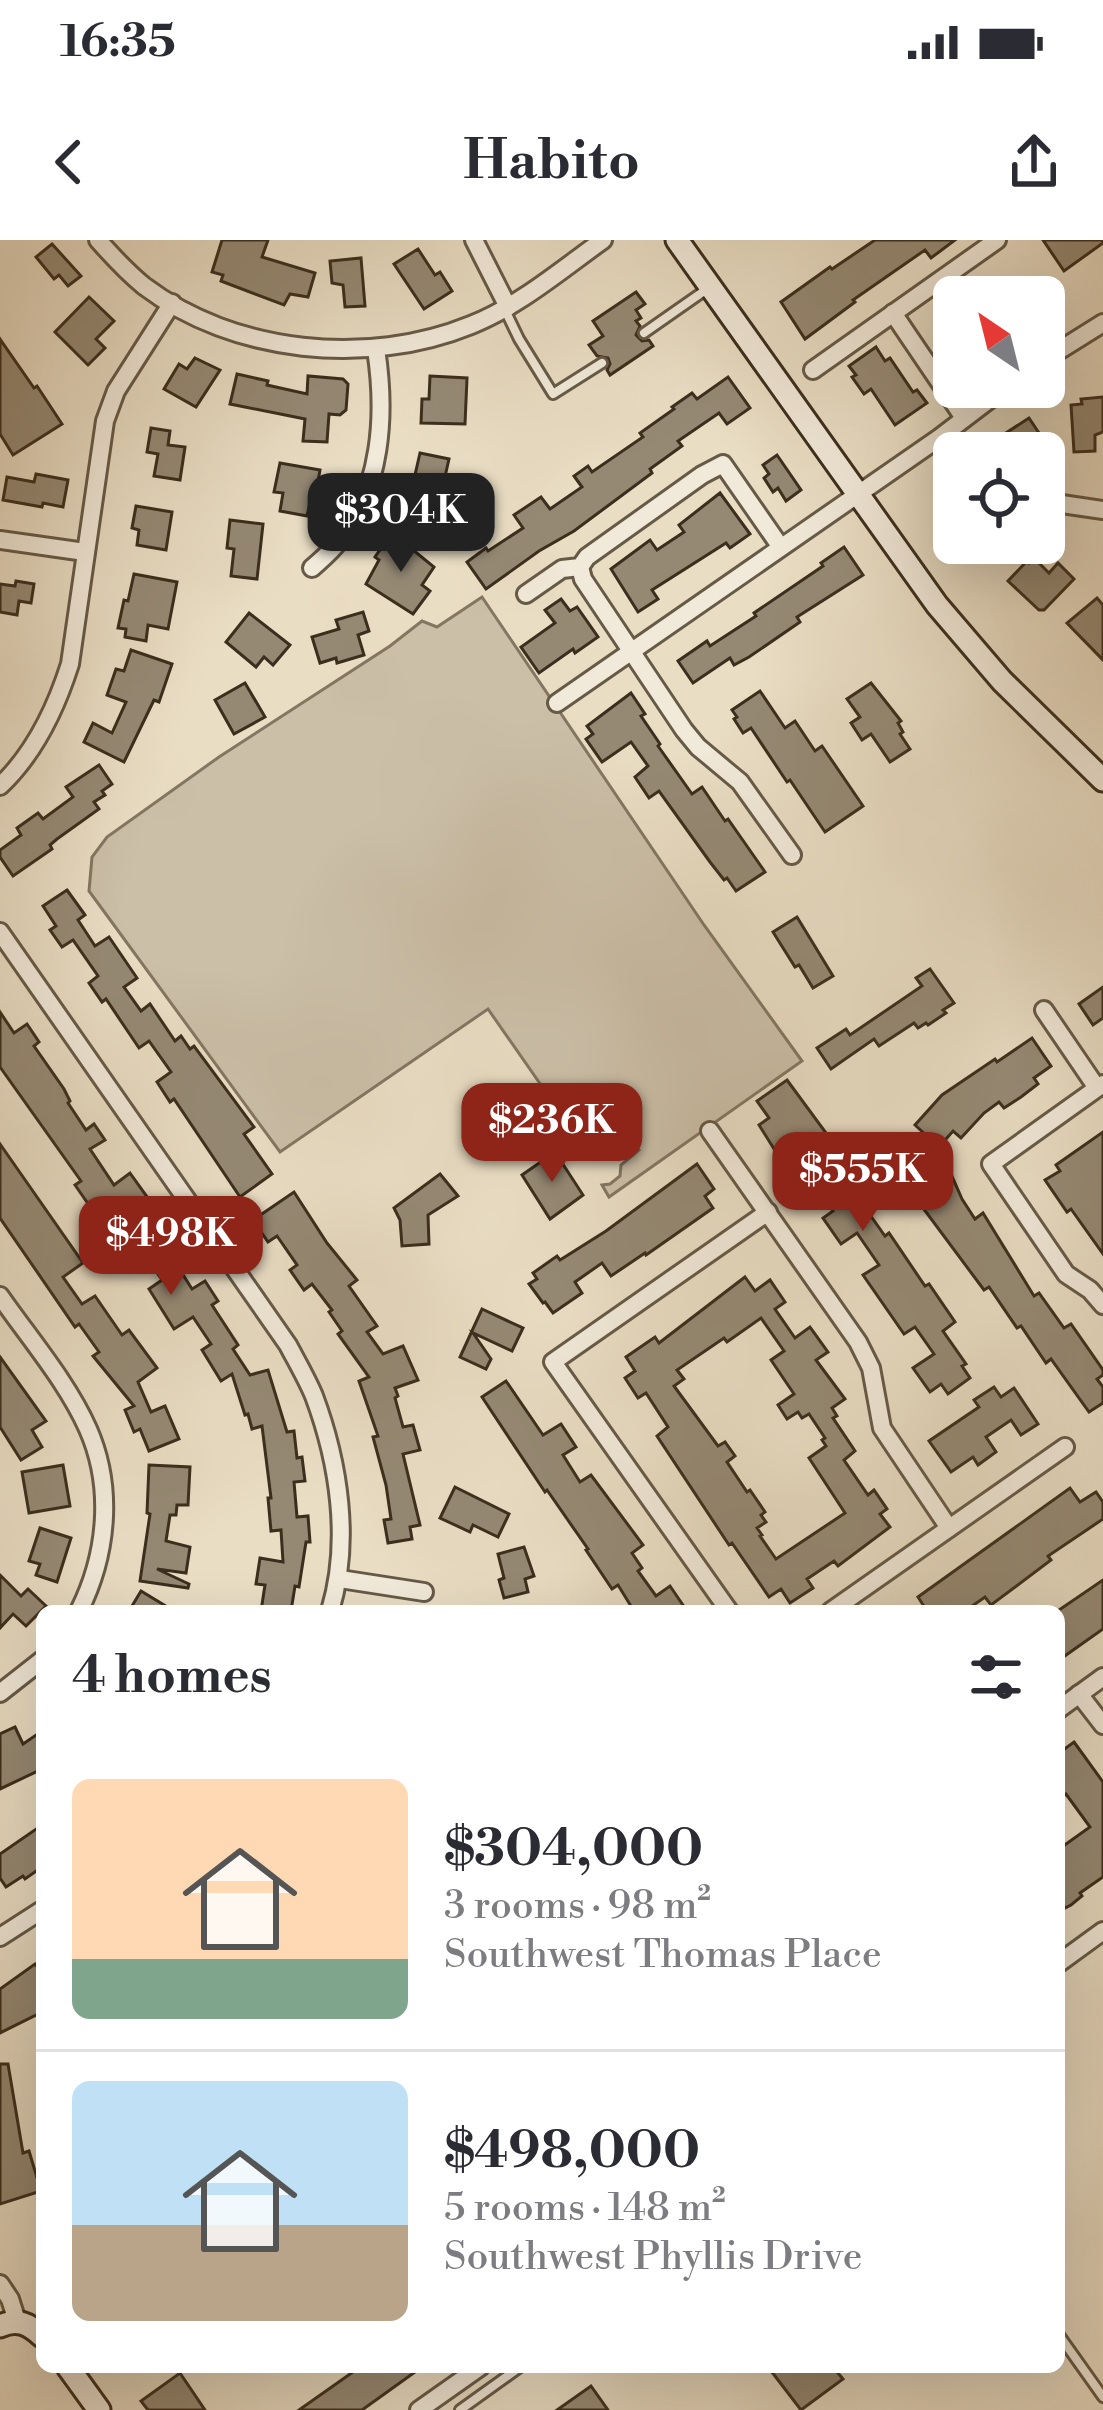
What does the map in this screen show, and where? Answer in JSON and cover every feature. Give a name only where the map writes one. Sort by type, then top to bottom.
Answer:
[{"type":"main road","points":[[677,240],[938,605],[979,656],[1103,780]]},
{"type":"main road","points":[[8,2324],[28,2324],[36,2331]]},
{"type":"main road","points":[[72,2373],[99,2410]]},
{"type":"street","points":[[98,240],[147,288],[212,323],[268,340],[344,350],[376,349],[446,334],[506,308],[603,240]]},
{"type":"street","points":[[474,240],[506,308]]},
{"type":"street","points":[[812,370],[998,240]]},
{"type":"street","points":[[0,786],[30,750],[61,692],[70,664],[105,421],[116,391],[172,303]]},
{"type":"street","points":[[893,313],[964,418]]},
{"type":"street","points":[[1065,347],[1103,323]]},
{"type":"street","points":[[312,568],[340,541],[362,505],[378,452],[382,418],[376,349]]},
{"type":"street","points":[[556,703],[978,408]]},
{"type":"street","points":[[526,594],[562,569],[580,567],[606,543],[723,464],[780,546]]},
{"type":"street","points":[[1065,505],[1103,511]]},
{"type":"street","points":[[0,540],[85,552]]},
{"type":"street","points":[[580,567],[698,747],[740,782],[792,855]]},
{"type":"street","points":[[0,932],[288,1345],[314,1396],[341,1513],[340,1579],[332,1605]]},
{"type":"street","points":[[1044,1010],[1100,1086],[991,1164],[1066,1274],[1103,1305]]},
{"type":"street","points":[[710,1130],[858,1342],[872,1368],[882,1428],[949,1528]]},
{"type":"street","points":[[725,1605],[554,1362],[768,1212]]},
{"type":"street","points":[[0,1297],[91,1434],[103,1492],[104,1530],[96,1572],[82,1605]]},
{"type":"street","points":[[840,1605],[1065,1447]]},
{"type":"street","points":[[340,1579],[424,1592]]},
{"type":"street","points":[[0,1694],[36,1665]]},
{"type":"street","points":[[1065,1704],[1103,1677]]},
{"type":"street","points":[[1079,1694],[1103,1725]]},
{"type":"street","points":[[0,1937],[36,1914]]},
{"type":"street","points":[[1065,1958],[1103,1930]]},
{"type":"street","points":[[0,2284],[10,2299],[8,2324]]},
{"type":"street","points":[[419,2410],[471,2373]]},
{"type":"lane","points":[[644,333],[710,287]]},
{"type":"lane","points":[[506,308],[518,339],[553,394],[602,363]]},
{"type":"lane","points":[[1065,2343],[1103,2397]]},
{"type":"lane","points":[[460,2410],[512,2373]]},
{"type":"shaded area","points":[[482,597],[802,1061],[609,1197],[602,1185],[620,1176],[621,1165],[639,1150],[617,1119],[582,1144],[488,1009],[280,1152],[89,891],[92,857],[107,837],[422,621],[437,627]]},
{"type":"building","points":[[222,240],[268,240],[262,257],[315,273],[308,297],[290,294],[284,305],[221,281],[223,275],[212,272]]},
{"type":"building","points":[[875,240],[955,240],[931,258],[925,250],[805,339],[781,302]]},
{"type":"building","points":[[1043,240],[1103,240],[1103,243],[1064,271]]},
{"type":"building","points":[[52,244],[81,276],[68,286],[59,275],[54,279],[36,257]]},
{"type":"building","points":[[418,249],[452,291],[424,309],[394,264]]},
{"type":"building","points":[[361,258],[365,306],[345,307],[343,285],[332,283],[330,261]]},
{"type":"building","points":[[636,292],[645,304],[636,310],[641,318],[636,321],[640,326],[636,335],[653,346],[610,375],[608,358],[597,356],[589,345],[603,336],[593,321]]},
{"type":"building","points":[[89,297],[114,321],[96,339],[105,348],[88,365],[55,332]]},
{"type":"building","points":[[0,339],[62,424],[13,455],[0,434]]},
{"type":"building","points":[[876,347],[927,403],[895,425],[871,389],[864,394],[849,366]]},
{"type":"building","points":[[195,358],[220,370],[196,407],[164,389],[179,364],[187,369]]},
{"type":"building","points":[[237,374],[307,394],[308,376],[343,379],[348,384],[346,410],[329,414],[327,442],[303,441],[305,419],[230,404]]},
{"type":"building","points":[[430,376],[467,378],[465,424],[421,423]]},
{"type":"building","points":[[728,377],[750,408],[727,424],[719,413],[678,441],[682,446],[650,469],[652,473],[486,589],[467,562],[523,528],[514,515],[541,497],[550,509],[582,487],[574,476],[588,466],[592,472],[643,437],[640,433],[692,393],[697,399]]},
{"type":"building","points":[[1103,397],[1103,432],[1095,435],[1095,451],[1074,452],[1071,405]]},
{"type":"building","points":[[1029,418],[1038,432],[1007,432]]},
{"type":"building","points":[[151,428],[170,431],[168,445],[185,447],[180,480],[154,476],[158,454],[147,452]]},
{"type":"building","points":[[420,453],[449,459],[444,481],[415,475]]},
{"type":"building","points":[[777,455],[801,490],[786,501],[764,478],[769,474],[763,465]]},
{"type":"building","points":[[280,463],[320,470],[307,516],[280,511],[283,493],[274,492]]},
{"type":"building","points":[[36,474],[68,480],[63,507],[3,500],[7,477],[34,482]]},
{"type":"building","points":[[720,493],[750,534],[730,548],[726,543],[652,590],[658,599],[638,612],[611,569],[650,540],[657,550],[684,532],[679,525]]},
{"type":"building","points":[[136,506],[172,512],[166,550],[137,545],[139,530],[132,528]]},
{"type":"building","points":[[230,520],[263,524],[257,579],[231,576]]},
{"type":"building","points":[[390,536],[434,567],[422,585],[430,591],[413,614],[366,584],[379,560],[375,557]]},
{"type":"building","points":[[844,547],[863,575],[797,617],[800,622],[749,657],[734,665],[730,658],[693,683],[678,661],[756,616]]},
{"type":"building","points":[[1024,564],[1040,564],[1049,573],[1059,564],[1074,579],[1044,610],[1008,581]]},
{"type":"building","points":[[134,574],[177,582],[168,629],[148,625],[146,641],[125,637],[126,629],[118,628]]},
{"type":"building","points":[[16,581],[34,584],[31,603],[19,601],[17,615],[0,612],[0,584],[15,586]]},
{"type":"building","points":[[1097,598],[1103,605],[1103,660],[1067,623]]},
{"type":"building","points":[[561,599],[570,611],[577,607],[598,637],[539,673],[521,647],[555,623],[545,610]]},
{"type":"building","points":[[363,612],[369,631],[358,635],[364,655],[320,663],[312,637],[339,629],[336,620]]},
{"type":"building","points":[[249,613],[290,645],[273,665],[264,657],[256,667],[226,642]]},
{"type":"building","points":[[131,650],[172,664],[159,702],[154,700],[124,762],[84,742],[93,723],[112,733],[126,702],[107,695],[116,669],[124,671]]},
{"type":"building","points":[[245,683],[265,717],[234,734],[215,700]]},
{"type":"building","points":[[871,683],[901,721],[900,734],[910,749],[890,762],[871,734],[862,740],[851,723],[860,717],[847,699]]},
{"type":"building","points":[[760,691],[785,728],[795,721],[815,751],[822,746],[863,806],[825,832],[751,728],[743,733],[734,719],[732,710]]},
{"type":"building","points":[[631,693],[658,746],[692,794],[702,787],[765,872],[736,891],[659,791],[649,798],[635,777],[648,766],[631,742],[602,762],[586,739],[593,734],[587,726]]},
{"type":"building","points":[[99,765],[112,784],[94,802],[99,809],[13,876],[0,850],[21,835],[17,828],[38,813],[43,819],[73,797],[66,787]]},
{"type":"building","points":[[67,890],[85,915],[78,920],[95,946],[109,937],[137,978],[124,987],[141,1011],[150,1004],[175,1041],[181,1036],[190,1049],[194,1046],[254,1127],[244,1134],[272,1174],[240,1197],[174,1099],[170,1102],[157,1082],[171,1072],[149,1041],[139,1048],[106,999],[102,1002],[89,983],[98,976],[73,940],[62,947],[50,930],[56,926],[43,906]]},
{"type":"building","points":[[797,917],[833,976],[813,988],[773,932]]},
{"type":"building","points":[[930,969],[954,1003],[943,1010],[946,1013],[928,1025],[918,1028],[914,1023],[879,1046],[874,1039],[831,1069],[817,1048],[846,1029],[850,1035],[922,986],[916,978]]},
{"type":"building","points":[[1103,987],[1103,1018],[1093,1025],[1079,1004]]},
{"type":"building","points":[[0,1012],[14,1033],[27,1024],[39,1042],[34,1046],[86,1130],[94,1124],[105,1140],[90,1149],[114,1185],[130,1173],[148,1198],[136,1206],[157,1235],[164,1230],[177,1249],[170,1254],[192,1289],[205,1281],[218,1301],[212,1305],[238,1345],[233,1349],[250,1375],[268,1370],[287,1432],[294,1431],[305,1481],[294,1482],[297,1517],[308,1516],[310,1542],[306,1542],[292,1605],[262,1605],[265,1585],[256,1584],[260,1558],[283,1562],[281,1530],[271,1531],[262,1426],[252,1429],[232,1374],[221,1381],[202,1350],[211,1344],[193,1317],[174,1329],[149,1289],[162,1280],[145,1255],[138,1259],[112,1222],[105,1228],[75,1185],[81,1181],[0,1067]]},
{"type":"building","points":[[1032,1038],[1051,1066],[1034,1078],[1038,1084],[1021,1097],[1004,1108],[999,1102],[961,1138],[953,1131],[939,1147],[915,1125],[942,1095]]},
{"type":"building","points":[[787,1080],[843,1156],[835,1161],[841,1170],[833,1176],[849,1200],[856,1195],[955,1322],[943,1331],[970,1378],[948,1394],[941,1384],[930,1392],[913,1368],[934,1354],[915,1327],[904,1334],[863,1275],[879,1265],[857,1233],[841,1244],[823,1218],[833,1211],[811,1178],[798,1187],[759,1125],[769,1118],[757,1101]]},
{"type":"building","points":[[1103,1132],[1103,1254],[1045,1180],[1060,1171],[1056,1165]]},
{"type":"building","points":[[0,1144],[83,1263],[63,1277],[82,1304],[95,1296],[122,1335],[129,1330],[157,1368],[138,1382],[151,1412],[165,1406],[179,1439],[149,1451],[125,1410],[134,1406],[93,1356],[99,1352],[79,1324],[75,1327],[0,1218]]},
{"type":"building","points":[[555,1152],[583,1195],[550,1219],[522,1175]]},
{"type":"building","points":[[939,1158],[975,1219],[983,1213],[1034,1296],[1039,1293],[1064,1328],[1071,1324],[1103,1370],[1097,1379],[1103,1387],[1103,1403],[1089,1412],[1051,1359],[1046,1363],[989,1287],[984,1290],[923,1208],[908,1171]]},
{"type":"building","points":[[697,1164],[714,1189],[705,1196],[713,1208],[611,1276],[602,1263],[575,1282],[582,1293],[553,1313],[543,1303],[529,1284],[537,1279],[533,1273],[606,1231]]},
{"type":"building","points":[[440,1174],[458,1196],[428,1215],[429,1244],[402,1246],[394,1208]]},
{"type":"building","points":[[294,1192],[357,1280],[349,1286],[377,1326],[367,1332],[383,1354],[403,1346],[418,1380],[395,1388],[403,1427],[413,1425],[420,1450],[403,1454],[420,1525],[410,1527],[412,1539],[388,1543],[384,1520],[391,1519],[373,1437],[378,1436],[359,1381],[369,1377],[338,1334],[342,1331],[332,1310],[312,1284],[304,1290],[290,1270],[297,1265],[277,1236],[268,1242],[253,1220]]},
{"type":"building","points":[[745,1277],[755,1291],[770,1280],[785,1302],[775,1309],[795,1338],[810,1327],[828,1352],[816,1360],[845,1399],[832,1408],[837,1416],[833,1418],[855,1451],[844,1460],[868,1495],[874,1490],[887,1509],[880,1514],[890,1527],[838,1566],[834,1561],[807,1579],[813,1588],[790,1603],[781,1589],[769,1597],[657,1436],[668,1427],[646,1393],[638,1398],[625,1378],[635,1371],[626,1357],[655,1337],[659,1343]],"holes":[[[761,1318],[784,1351],[771,1360],[794,1394],[778,1405],[787,1419],[798,1412],[802,1418],[809,1414],[825,1438],[826,1446],[809,1458],[845,1513],[776,1559],[757,1528],[766,1522],[761,1515],[765,1512],[727,1462],[735,1456],[725,1442],[718,1446],[674,1386],[684,1379],[677,1370]]]},
{"type":"building","points":[[482,1309],[523,1328],[512,1351],[473,1333],[491,1359],[486,1369],[460,1357]]},
{"type":"building","points":[[0,1357],[46,1421],[32,1430],[42,1447],[21,1460],[0,1427]]},
{"type":"building","points":[[506,1381],[543,1435],[561,1424],[576,1447],[563,1455],[580,1482],[591,1475],[643,1545],[632,1553],[642,1568],[638,1571],[656,1596],[670,1586],[683,1605],[630,1605],[618,1585],[612,1589],[482,1397]]},
{"type":"building","points":[[994,1387],[1001,1397],[1014,1388],[1038,1424],[1021,1435],[1011,1420],[986,1437],[996,1452],[978,1465],[973,1457],[951,1472],[929,1441],[979,1407],[974,1400]]},
{"type":"building","points":[[63,1465],[70,1506],[29,1513],[22,1472]]},
{"type":"building","points":[[149,1465],[190,1467],[188,1505],[177,1505],[176,1515],[170,1515],[166,1541],[190,1547],[186,1573],[157,1569],[189,1584],[188,1588],[140,1581],[150,1514]]},
{"type":"building","points":[[455,1487],[509,1514],[498,1537],[473,1525],[470,1532],[440,1518]]},
{"type":"building","points":[[1070,1488],[1080,1502],[1096,1492],[1103,1502],[1103,1519],[1048,1556],[1051,1560],[991,1605],[985,1597],[974,1605],[923,1605],[918,1597]]},
{"type":"building","points":[[40,1528],[71,1538],[57,1582],[36,1575],[40,1564],[29,1561]]},
{"type":"building","points":[[524,1547],[534,1576],[525,1579],[528,1592],[504,1598],[498,1554]]},
{"type":"building","points":[[0,1575],[21,1596],[28,1589],[45,1605],[36,1605],[36,1616],[26,1626],[13,1614],[0,1628]]},
{"type":"building","points":[[1103,1580],[1103,1629],[1065,1656],[1065,1606]]},
{"type":"building","points":[[141,1591],[164,1605],[133,1605]]},
{"type":"building","points":[[15,1727],[23,1744],[36,1735],[36,1772],[0,1789],[0,1734]]},
{"type":"building","points":[[1074,1742],[1103,1782],[1103,1877],[1065,1908],[1065,1845],[1090,1827],[1065,1795],[1065,1749]]},
{"type":"building","points":[[36,1829],[36,1871],[25,1879],[6,1887],[0,1878],[0,1854]]},
{"type":"building","points":[[35,1964],[36,2015],[0,2033],[0,1989]]},
{"type":"building","points":[[0,2064],[8,2064],[23,2153],[29,2151],[36,2193],[0,2204]]},
{"type":"building","points":[[180,2373],[205,2410],[148,2410],[141,2401]]},
{"type":"building","points":[[351,2373],[414,2373],[362,2410],[299,2410]]},
{"type":"building","points":[[773,2373],[838,2373],[843,2379],[801,2410]]},
{"type":"building","points":[[591,2386],[608,2410],[557,2410]]}]
